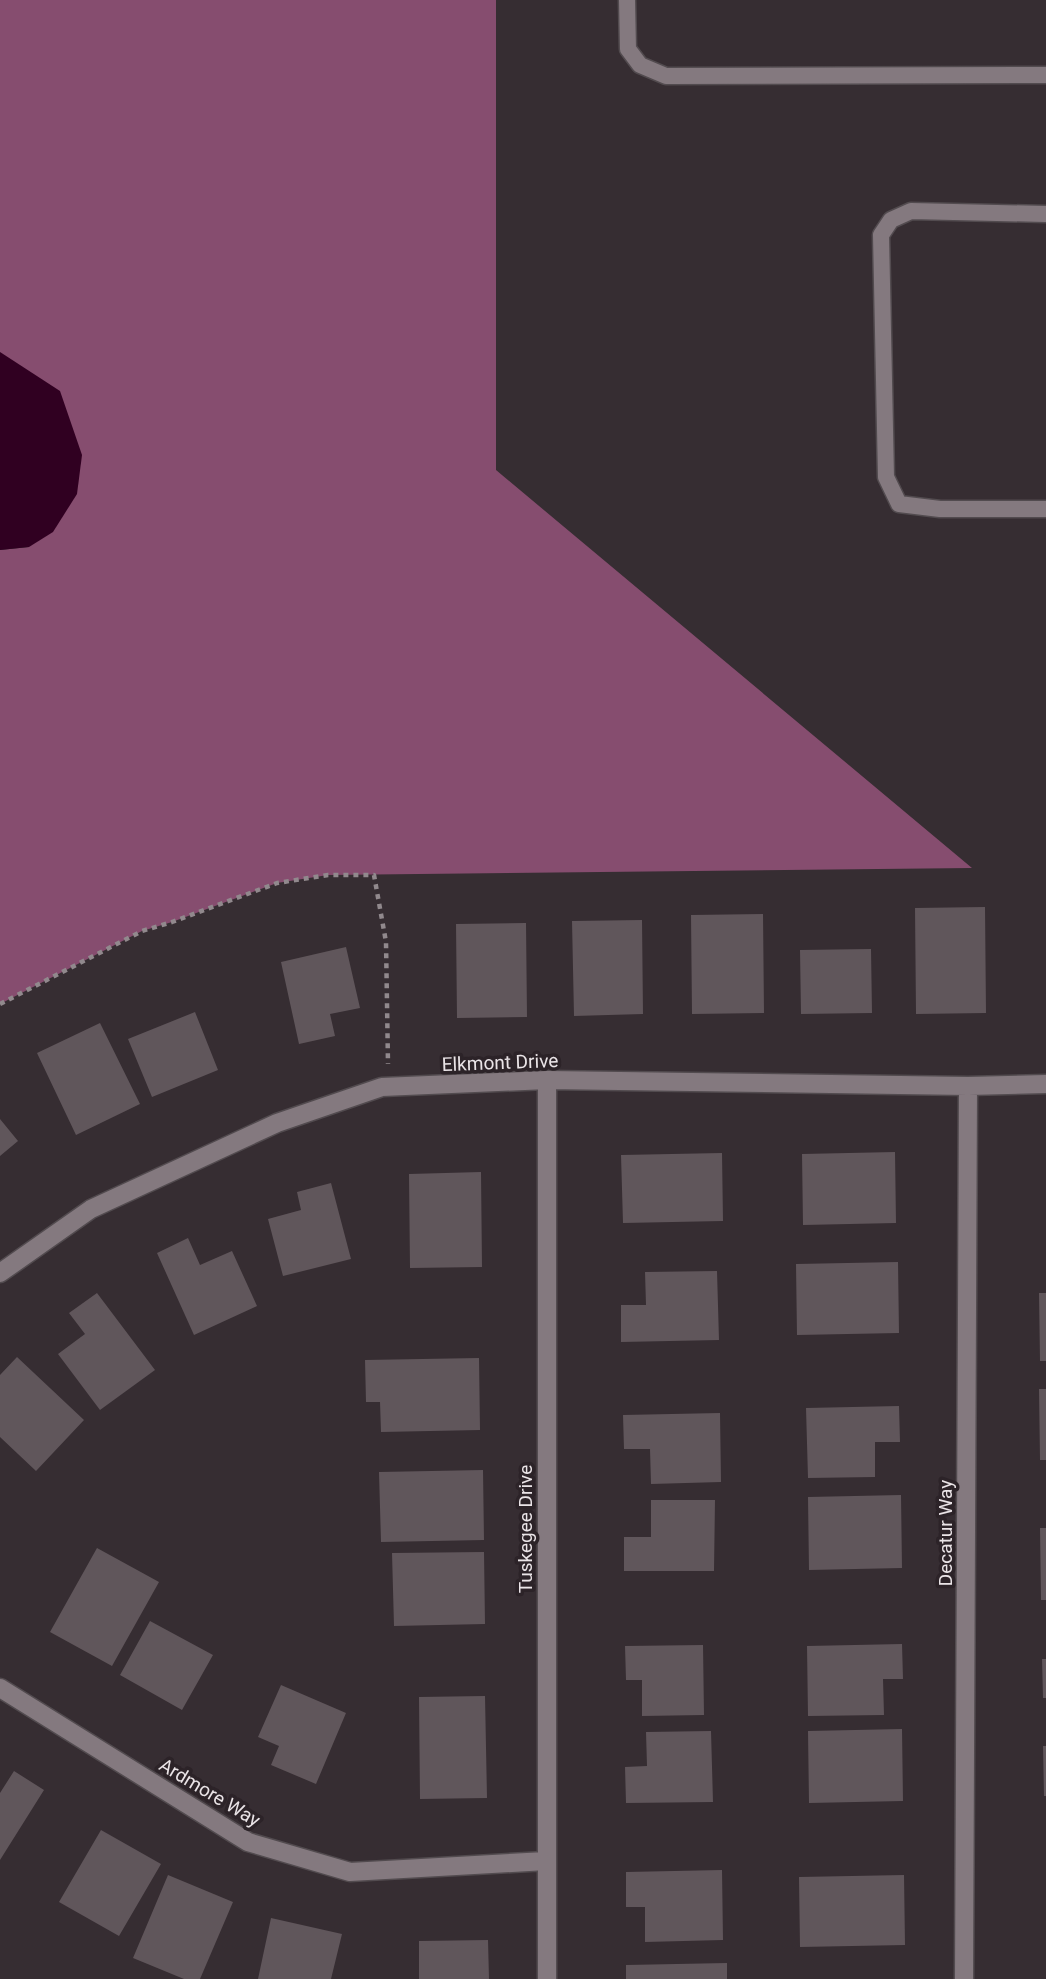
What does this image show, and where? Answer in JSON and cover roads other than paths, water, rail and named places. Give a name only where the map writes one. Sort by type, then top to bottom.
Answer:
[{"type":"street","name":"Elkmont Drive","points":[[0,1273],[91,1209],[277,1123],[382,1087],[547,1080],[968,1086],[1046,1084]]},
{"type":"street","name":"Tuskegee Drive","points":[[547,1080],[547,1979]]},
{"type":"street","name":"Decatur Way","points":[[964,1979],[968,1086]]},
{"type":"street","name":"Ardmore Way","points":[[0,1688],[248,1842],[350,1872],[546,1861]]},
{"type":"lane","points":[[627,0],[628,49],[640,65],[666,76],[1046,75]]},
{"type":"lane","points":[[1046,214],[911,211],[891,220],[881,234],[886,477],[899,504],[940,509],[1046,509]]}]
